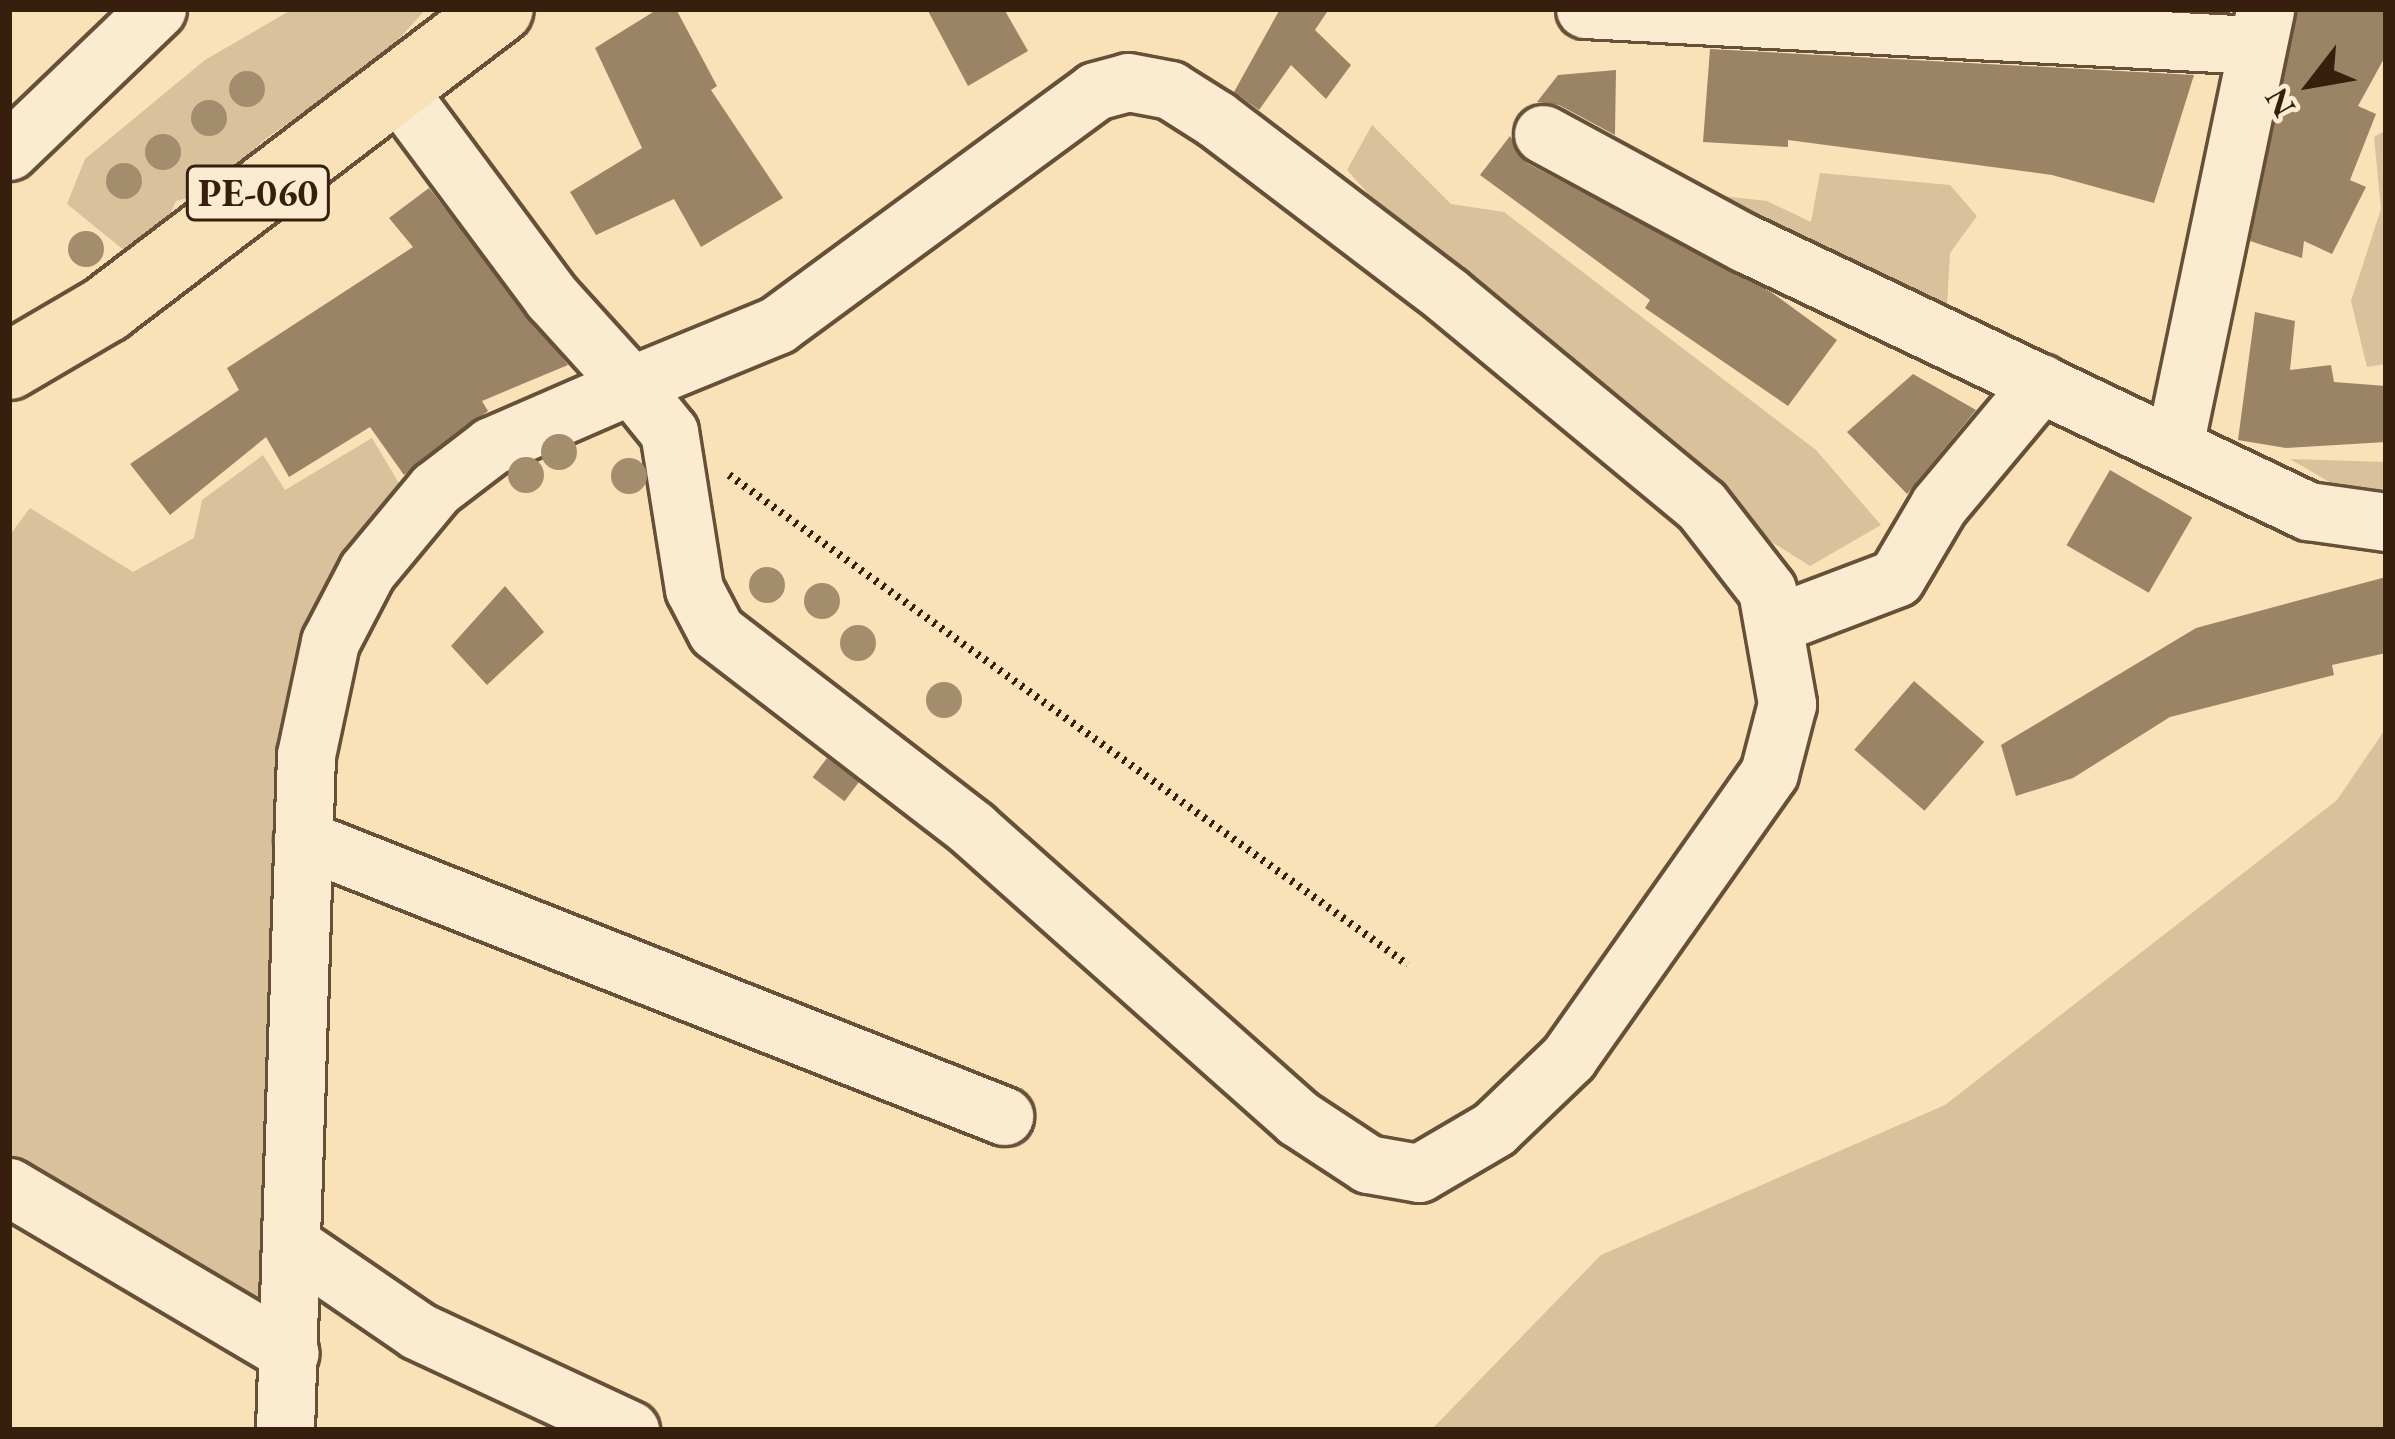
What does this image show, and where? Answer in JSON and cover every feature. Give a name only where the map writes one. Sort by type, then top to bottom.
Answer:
[{"type":"main road","name":"PE-060","points":[[9,366],[106,310],[396,88],[481,14]]},
{"type":"street","points":[[9,151],[158,9]]},
{"type":"street","points":[[1585,9],[2260,27],[2174,446]]},
{"type":"street","points":[[285,1430],[306,755],[330,641],[367,571],[435,489],[491,446],[632,385],[777,325],[1095,91],[1128,82],[1170,90],[1448,296],[1701,505],[1767,590],[1786,704],[1769,773],[1569,1057],[1494,1130],[1420,1173],[1368,1164],[1298,1118],[973,829],[716,631],[694,589],[669,432],[632,385],[552,298],[396,88]]},
{"type":"street","points":[[1543,134],[1745,243],[2308,511],[2386,522]]},
{"type":"street","points":[[1775,624],[1896,578],[1940,505],[2041,383]]},
{"type":"street","points":[[303,839],[1004,1116]]},
{"type":"street","points":[[9,1186],[290,1353]]},
{"type":"street","points":[[294,1246],[418,1331],[630,1430]]},
{"type":"path","points":[[669,432],[1408,965]]},
{"type":"shaded area","points":[[293,9],[426,9],[386,53],[263,141],[207,193],[176,201],[157,243],[136,260],[67,204],[85,159],[205,60]]},
{"type":"shaded area","points":[[1372,125],[1451,204],[1504,212],[1816,450],[1881,525],[1810,566],[1659,471],[1408,238],[1347,170]]},
{"type":"shaded area","points":[[2386,130],[2386,364],[2367,367],[2351,301],[2381,209],[2374,137]]},
{"type":"shaded area","points":[[1820,173],[1950,185],[1977,216],[1950,253],[1946,323],[1696,193],[1767,201],[1811,222]]},
{"type":"shaded area","points":[[372,438],[416,512],[330,641],[290,1353],[9,1187],[9,536],[30,508],[133,572],[194,538],[202,500],[263,455],[285,490]]},
{"type":"shaded area","points":[[2290,459],[2386,462],[2386,515]]},
{"type":"shaded area","points":[[2386,728],[2386,1430],[1431,1430],[1601,1255],[1945,1105],[2337,800]]},
{"type":"building","points":[[658,9],[676,9],[717,86],[711,90],[783,198],[701,247],[674,199],[596,235],[570,192],[642,148],[595,48]]},
{"type":"building","points":[[927,9],[1004,9],[1028,51],[968,86]]},
{"type":"building","points":[[1280,9],[1329,9],[1315,30],[1351,65],[1326,99],[1291,65],[1259,110],[1234,92]]},
{"type":"building","points":[[2297,9],[2386,9],[2386,55],[2358,106],[2376,114],[2350,180],[2366,187],[2332,254],[2304,241],[2302,258],[2250,241]]},
{"type":"building","points":[[1710,49],[2194,75],[2154,203],[2052,175],[1788,140],[1788,147],[1703,142]]},
{"type":"building","points":[[1616,70],[1615,135],[1559,105],[1537,102],[1558,75]]},
{"type":"building","points":[[1510,136],[1527,163],[1771,292],[1837,340],[1788,406],[1645,308],[1650,300],[1480,175]]},
{"type":"building","points":[[429,188],[568,365],[482,401],[488,411],[404,475],[370,427],[289,477],[266,437],[170,515],[130,464],[239,390],[227,368],[413,247],[389,218]]},
{"type":"building","points":[[2255,312],[2295,321],[2290,370],[2331,365],[2334,382],[2386,386],[2386,442],[2286,448],[2238,440]]},
{"type":"building","points":[[1913,374],[1976,410],[1907,494],[1847,432]]},
{"type":"building","points":[[2110,470],[2192,518],[2149,593],[2066,545]]},
{"type":"building","points":[[2386,577],[2386,653],[2332,665],[2334,675],[2170,717],[2073,778],[2016,796],[2001,745],[2196,628]]},
{"type":"building","points":[[505,586],[544,632],[487,685],[451,646]]},
{"type":"building","points":[[1914,681],[1984,742],[1924,811],[1854,750]]},
{"type":"building","points":[[827,758],[859,782],[845,801],[813,777]]}]
